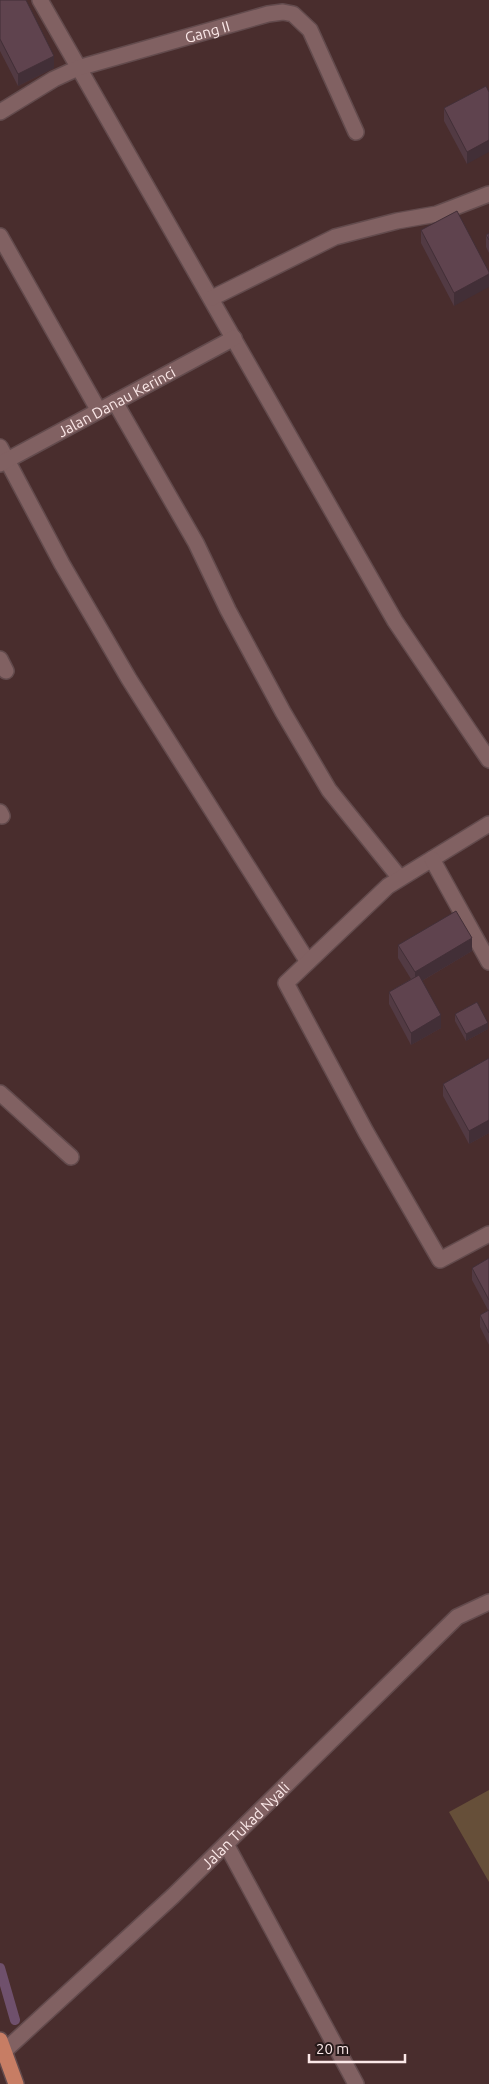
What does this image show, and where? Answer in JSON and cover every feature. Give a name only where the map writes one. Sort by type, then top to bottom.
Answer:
[{"type":"main road","points":[[1,2049],[16,2084]]},
{"type":"street","points":[[40,0],[395,621],[489,760]]},
{"type":"street","name":"Gang II","points":[[0,112],[54,79],[78,68],[268,14],[283,12],[293,14],[310,30],[356,132]]},
{"type":"street","points":[[212,298],[335,237],[397,221],[438,214],[489,194]]},
{"type":"street","points":[[0,236],[100,412]]},
{"type":"street","name":"Jalan Danau Kerinci","points":[[3,457],[100,412],[115,402],[234,338]]},
{"type":"street","points":[[115,402],[196,543],[228,610],[283,712],[329,790],[400,878]]},
{"type":"street","points":[[3,457],[62,564],[129,679],[308,962]]},
{"type":"street","points":[[489,824],[400,878],[377,896],[286,983],[366,1132],[440,1260],[489,1234]]},
{"type":"street","points":[[432,859],[489,962]]},
{"type":"street","points":[[0,1093],[70,1157]]},
{"type":"street","name":"Jalan Tukad Nyali","points":[[1,2049],[40,2017],[226,1844],[457,1617],[489,1602]]},
{"type":"street","points":[[226,1844],[356,2084]]},
{"type":"shaded area","points":[[489,1790],[489,1882],[449,1812]]},
{"type":"building","points":[[0,0],[26,0],[54,56],[18,74],[0,39]]},
{"type":"building","points":[[486,86],[489,92],[489,140],[467,152],[444,108]]},
{"type":"building","points":[[457,211],[489,274],[454,293],[421,230]]},
{"type":"building","points":[[456,911],[472,938],[415,972],[398,945]]},
{"type":"building","points":[[419,975],[441,1015],[411,1033],[389,992]]},
{"type":"building","points":[[477,1002],[488,1023],[466,1034],[455,1014]]},
{"type":"building","points":[[489,1058],[489,1120],[469,1131],[443,1084]]},
{"type":"building","points":[[489,1258],[489,1300],[472,1268]]},
{"type":"building","points":[[489,1310],[489,1333],[480,1315]]},
{"type":"waterway","points":[[0,1968],[15,2020]]}]
